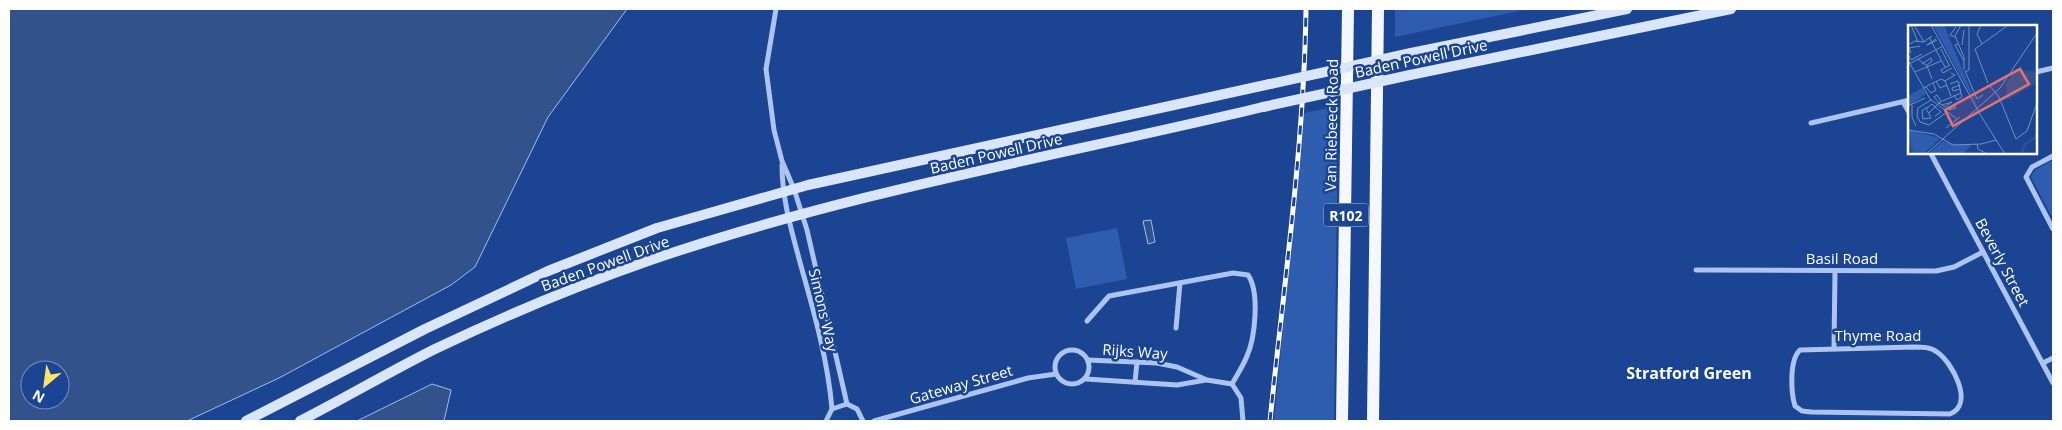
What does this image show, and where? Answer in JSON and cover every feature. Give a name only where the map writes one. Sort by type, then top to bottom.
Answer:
[{"type":"main road","name":"Van Riebeeck Road","points":[[1342,421],[1348,9]]},
{"type":"main road","name":"R102","points":[[1373,421],[1378,9]]},
{"type":"main road","name":"Baden Powell Drive","points":[[246,421],[425,329],[548,271],[657,228],[794,189],[1411,53],[1627,9]]},
{"type":"main road","name":"Baden Powell Drive","points":[[300,421],[432,351],[500,320],[648,261],[788,218],[1044,156],[1144,136],[1263,107],[1730,9]]},
{"type":"street","points":[[776,9],[766,69],[774,130],[782,161]]},
{"type":"street","points":[[2037,72],[2053,68]]},
{"type":"street","points":[[1812,123],[1908,101]]},
{"type":"street","points":[[1903,102],[1908,111]]},
{"type":"street","name":"Beverly Street","points":[[1931,154],[2053,383]]},
{"type":"street","points":[[2053,156],[2032,167],[2026,178],[2053,229]]},
{"type":"street","name":"Simons Way","points":[[782,161],[794,189],[802,215],[847,404]]},
{"type":"street","name":"Simons Way","points":[[782,161],[782,192],[811,301],[830,390],[832,409]]},
{"type":"street","name":"Basil Road","points":[[1696,270],[1944,270],[1984,252]]},
{"type":"street","points":[[1834,347],[1835,271]]},
{"type":"street","points":[[1086,321],[1109,296],[1233,273],[1248,275],[1255,290],[1252,344],[1247,358],[1232,384],[1240,398],[1243,421]]},
{"type":"street","points":[[1176,328],[1180,283]]},
{"type":"street","name":"Thyme Road","points":[[1834,347],[1930,348],[1944,358],[1962,390],[1960,406],[1956,412],[1950,414],[1811,412],[1799,410],[1794,403],[1793,384],[1794,360],[1798,352],[1804,348],[1834,347]]},
{"type":"street","points":[[1078,350],[1088,360],[1090,368],[1086,379],[1076,384],[1064,382],[1056,374],[1056,363],[1062,353],[1078,350]]},
{"type":"street","points":[[2043,363],[2053,358]]},
{"type":"street","name":"Rijks Way","points":[[1088,360],[1137,362],[1177,367],[1207,380],[1232,384]]},
{"type":"street","points":[[1135,382],[1137,362]]},
{"type":"street","name":"Gateway Street","points":[[874,421],[1028,378],[1056,374]]},
{"type":"street","name":"Rijks Way","points":[[1086,379],[1177,385],[1207,380]]},
{"type":"street","points":[[826,421],[832,409],[847,404],[857,409],[864,421]]},
{"type":"shaded area","points":[[9,9],[627,9],[548,117],[475,267],[451,285],[279,378],[187,421],[9,421]]},
{"type":"shaded area","points":[[1395,9],[1528,9],[1395,37]]},
{"type":"shaded area","points":[[1338,106],[1334,421],[1274,421],[1304,113]]},
{"type":"shaded area","points":[[2053,160],[2053,219],[2031,177],[2035,170]]},
{"type":"shaded area","points":[[1151,220],[1155,242],[1148,244],[1143,221]]},
{"type":"shaded area","points":[[1117,228],[1127,279],[1076,289],[1066,238]]},
{"type":"shaded area","points":[[432,384],[451,390],[444,421],[357,421]]},
{"type":"railway","points":[[1270,421],[1302,112],[1306,9]]},
{"type":"district","name":"Stratford Green","points":[[1689,373]]}]
